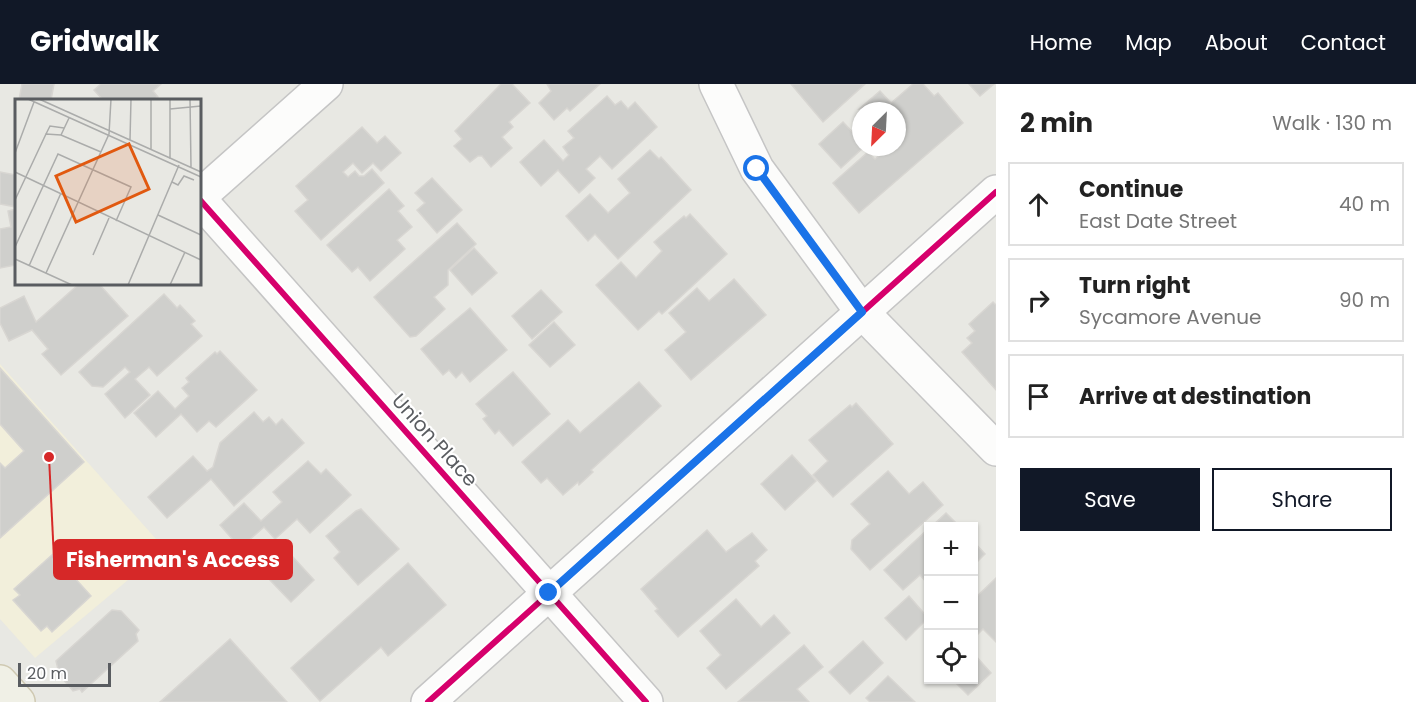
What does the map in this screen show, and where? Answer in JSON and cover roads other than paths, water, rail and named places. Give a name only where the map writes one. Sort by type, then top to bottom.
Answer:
[{"type":"main road","points":[[0,682],[18,702]]},
{"type":"street","points":[[201,197],[326,84]]},
{"type":"street","points":[[716,84],[757,169],[862,312],[996,449]]},
{"type":"street","points":[[428,702],[996,192]]},
{"type":"street","name":"Union Place","points":[[201,199],[646,702]]},
{"type":"place","name":"Fisherman's Access","points":[[49,457]]}]
